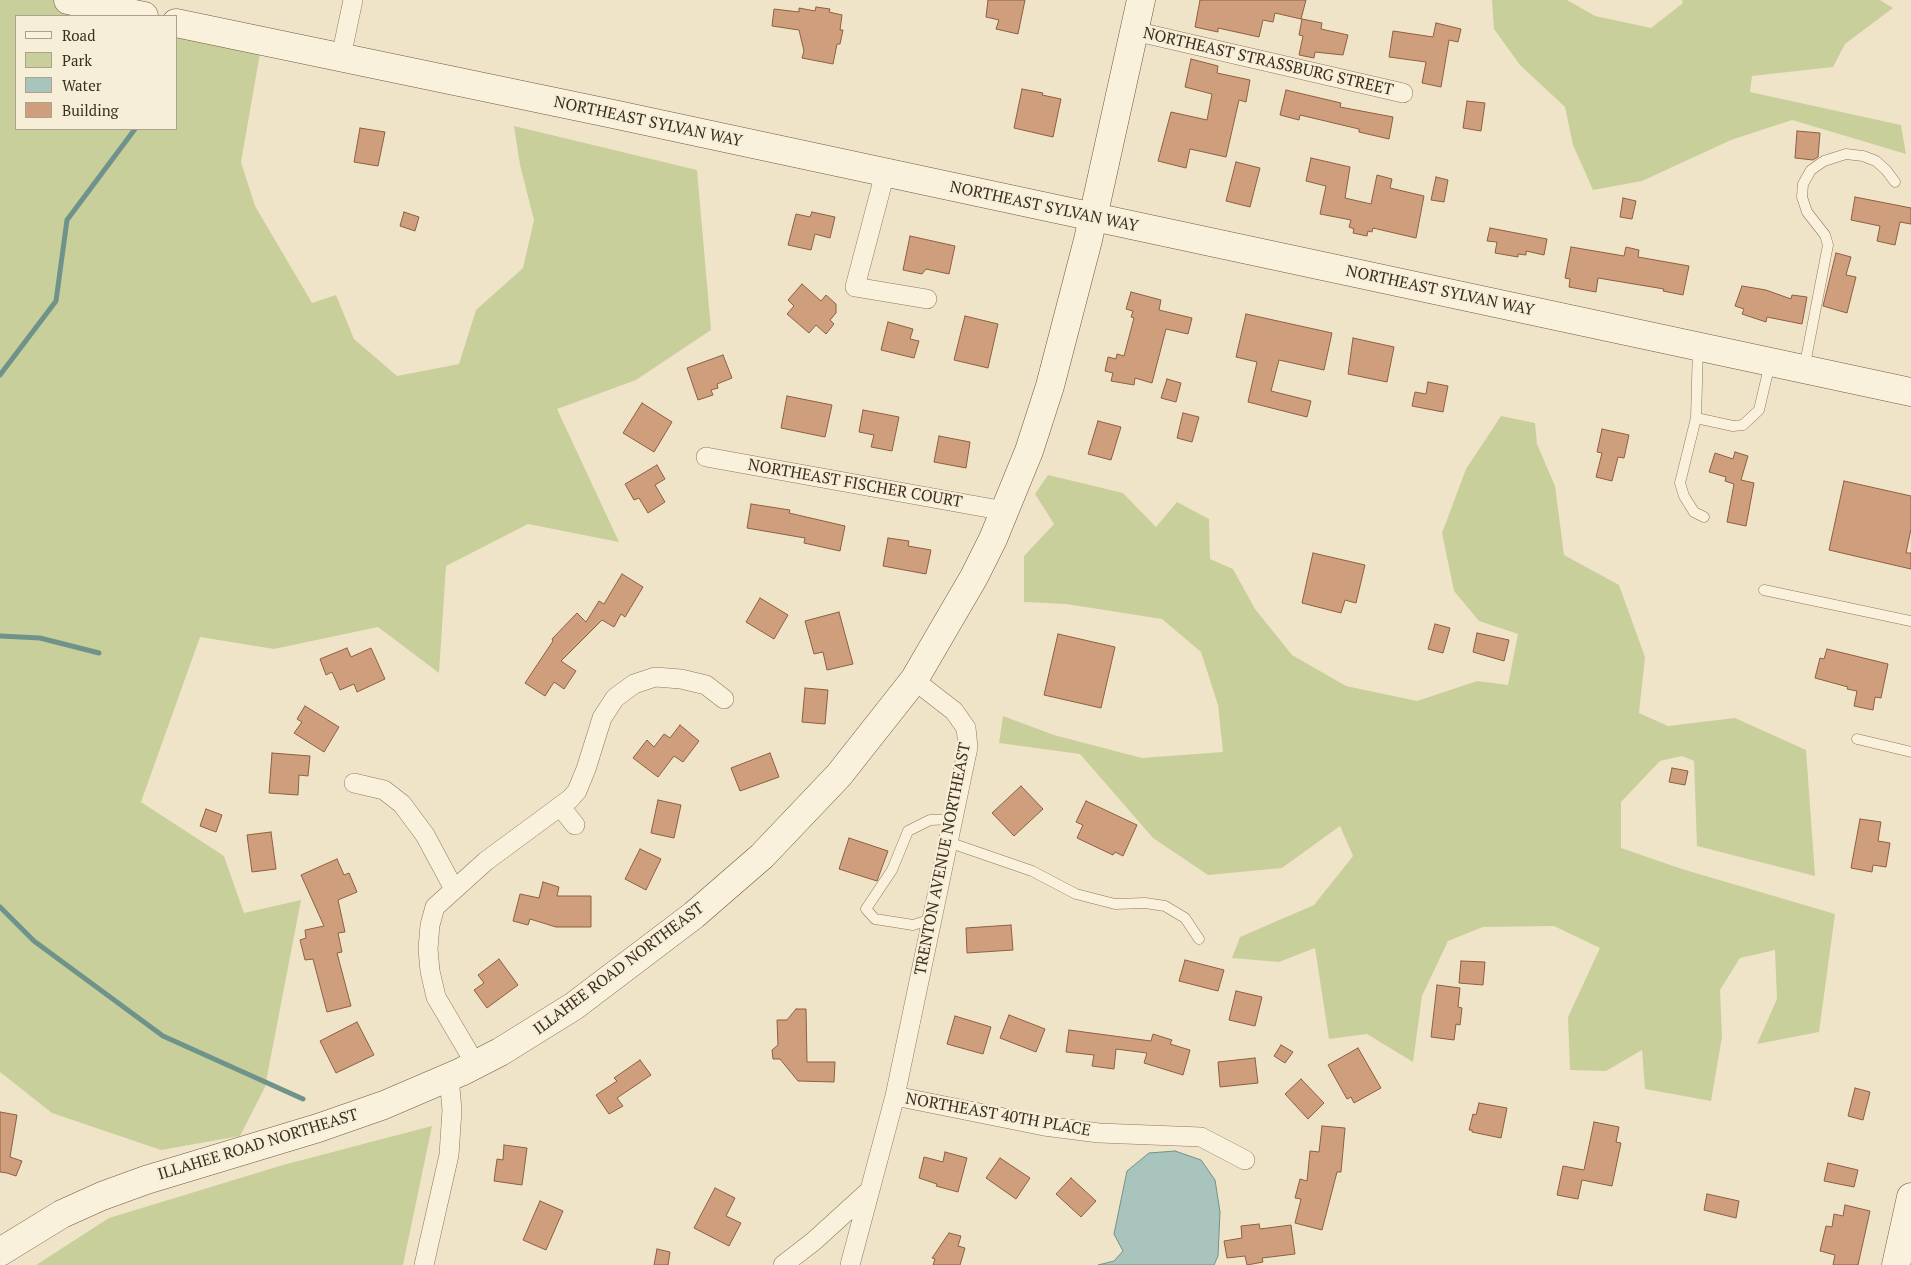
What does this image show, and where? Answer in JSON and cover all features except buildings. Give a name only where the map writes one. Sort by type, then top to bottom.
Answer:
[{"type":"main road","points":[[68,0],[102,3],[141,15]]},
{"type":"main road","points":[[914,680],[974,577],[1005,511],[1030,451],[1050,386],[1092,218],[1141,0]]},
{"type":"main road","name":"NORTHEAST SYLVAN WAY","points":[[178,23],[1911,392]]},
{"type":"main road","name":"ILLAHEE ROAD NORTHEAST","points":[[0,1252],[62,1214],[102,1196],[146,1180],[363,1113],[476,1065],[525,1038],[574,1006],[664,939],[762,856],[838,776],[914,680]]},
{"type":"main road","points":[[1896,1265],[1909,1215]]},
{"type":"street","points":[[341,57],[353,0]]},
{"type":"street","name":"NORTHEAST STRASSBURG STREET","points":[[1134,31],[1403,93]]},
{"type":"street","points":[[884,173],[855,288],[927,299]]},
{"type":"street","name":"NORTHEAST FISCHER COURT","points":[[706,457],[1005,511]]},
{"type":"street","points":[[476,1065],[436,997],[430,971],[428,948],[430,925],[435,907],[486,861],[560,806],[577,791],[602,718],[615,698],[634,684],[655,677],[681,679],[706,685],[724,700]]},
{"type":"street","name":"TRENTON AVENUE NORTHEAST","points":[[850,1265],[895,1096],[968,747],[966,728],[954,711],[914,680]]},
{"type":"street","points":[[354,783],[384,790],[402,804],[425,836],[454,889]]},
{"type":"street","points":[[560,806],[575,825]]},
{"type":"street","points":[[424,1265],[449,1155],[452,1110],[449,1077]]},
{"type":"street","name":"NORTHEAST 40TH PLACE","points":[[895,1096],[1044,1126],[1099,1133],[1202,1137],[1245,1160]]},
{"type":"street","points":[[783,1265],[814,1242],[869,1191]]},
{"type":"lane","points":[[1804,369],[1828,245],[1825,235],[1807,212],[1802,197],[1803,184],[1811,170],[1824,161],[1846,154],[1863,156],[1876,161],[1895,182]]},
{"type":"lane","points":[[1698,346],[1696,418],[1680,484],[1684,496],[1694,512],[1704,517]]},
{"type":"lane","points":[[1696,418],[1732,426],[1743,425],[1759,410],[1770,361]]},
{"type":"lane","points":[[1764,590],[1911,622]]},
{"type":"lane","points":[[1858,739],[1911,752]]},
{"type":"lane","points":[[932,919],[913,924],[875,919],[866,909],[892,870],[908,831],[930,820],[953,819]]},
{"type":"lane","points":[[948,842],[1032,871],[1076,894],[1115,904],[1145,903],[1165,906],[1185,918],[1199,939]]},
{"type":"green space","points":[[0,0],[65,0],[136,15],[15,15],[15,130],[178,130],[178,24],[262,42],[241,162],[255,206],[312,303],[336,295],[354,339],[397,376],[459,364],[476,310],[523,268],[534,220],[520,165],[514,126],[697,170],[711,330],[636,380],[557,409],[619,542],[528,524],[446,566],[439,673],[378,627],[274,649],[200,637],[141,802],[224,856],[244,913],[301,900],[265,1087],[240,1136],[161,1150],[52,1113],[0,1072]]},
{"type":"green space","points":[[1492,0],[1567,0],[1595,16],[1651,28],[1683,3],[1682,0],[1880,0],[1893,8],[1845,44],[1833,67],[1752,76],[1750,92],[1901,125],[1906,154],[1792,120],[1731,140],[1642,181],[1593,190],[1573,145],[1565,107],[1520,65],[1494,29]]},
{"type":"green space","points":[[1501,416],[1535,423],[1537,444],[1555,486],[1564,555],[1619,585],[1645,657],[1639,713],[1668,726],[1735,718],[1806,750],[1815,876],[1697,846],[1694,761],[1682,756],[1660,761],[1621,802],[1621,848],[1682,869],[1835,914],[1819,1032],[1757,1044],[1777,999],[1775,950],[1740,958],[1720,990],[1722,1037],[1711,1101],[1645,1089],[1642,1050],[1606,1071],[1570,1070],[1568,1017],[1600,948],[1554,926],[1483,927],[1448,941],[1422,996],[1413,1062],[1367,1034],[1329,1039],[1315,948],[1279,962],[1232,958],[1240,937],[1314,905],[1353,856],[1340,826],[1282,868],[1208,875],[1153,838],[1080,754],[999,743],[1003,716],[1054,735],[1142,758],[1223,752],[1218,705],[1201,652],[1162,619],[1066,604],[1024,602],[1024,556],[1054,524],[1035,494],[1048,475],[1123,493],[1156,527],[1177,502],[1209,519],[1210,559],[1233,569],[1255,609],[1292,655],[1346,686],[1417,701],[1477,681],[1508,685],[1518,634],[1479,621],[1454,591],[1442,533],[1466,469]]},
{"type":"green space","points":[[432,1126],[403,1265],[36,1265],[109,1218],[283,1165]]},
{"type":"water","points":[[1175,1151],[1201,1160],[1215,1180],[1220,1212],[1218,1256],[1214,1265],[1098,1265],[1114,1261],[1123,1251],[1114,1234],[1127,1171],[1149,1153]]},
{"type":"waterway","points":[[0,375],[56,301],[67,220],[134,130]]},
{"type":"waterway","points":[[0,636],[40,638],[99,653]]},
{"type":"waterway","points":[[0,907],[34,941],[163,1036],[303,1099]]}]
